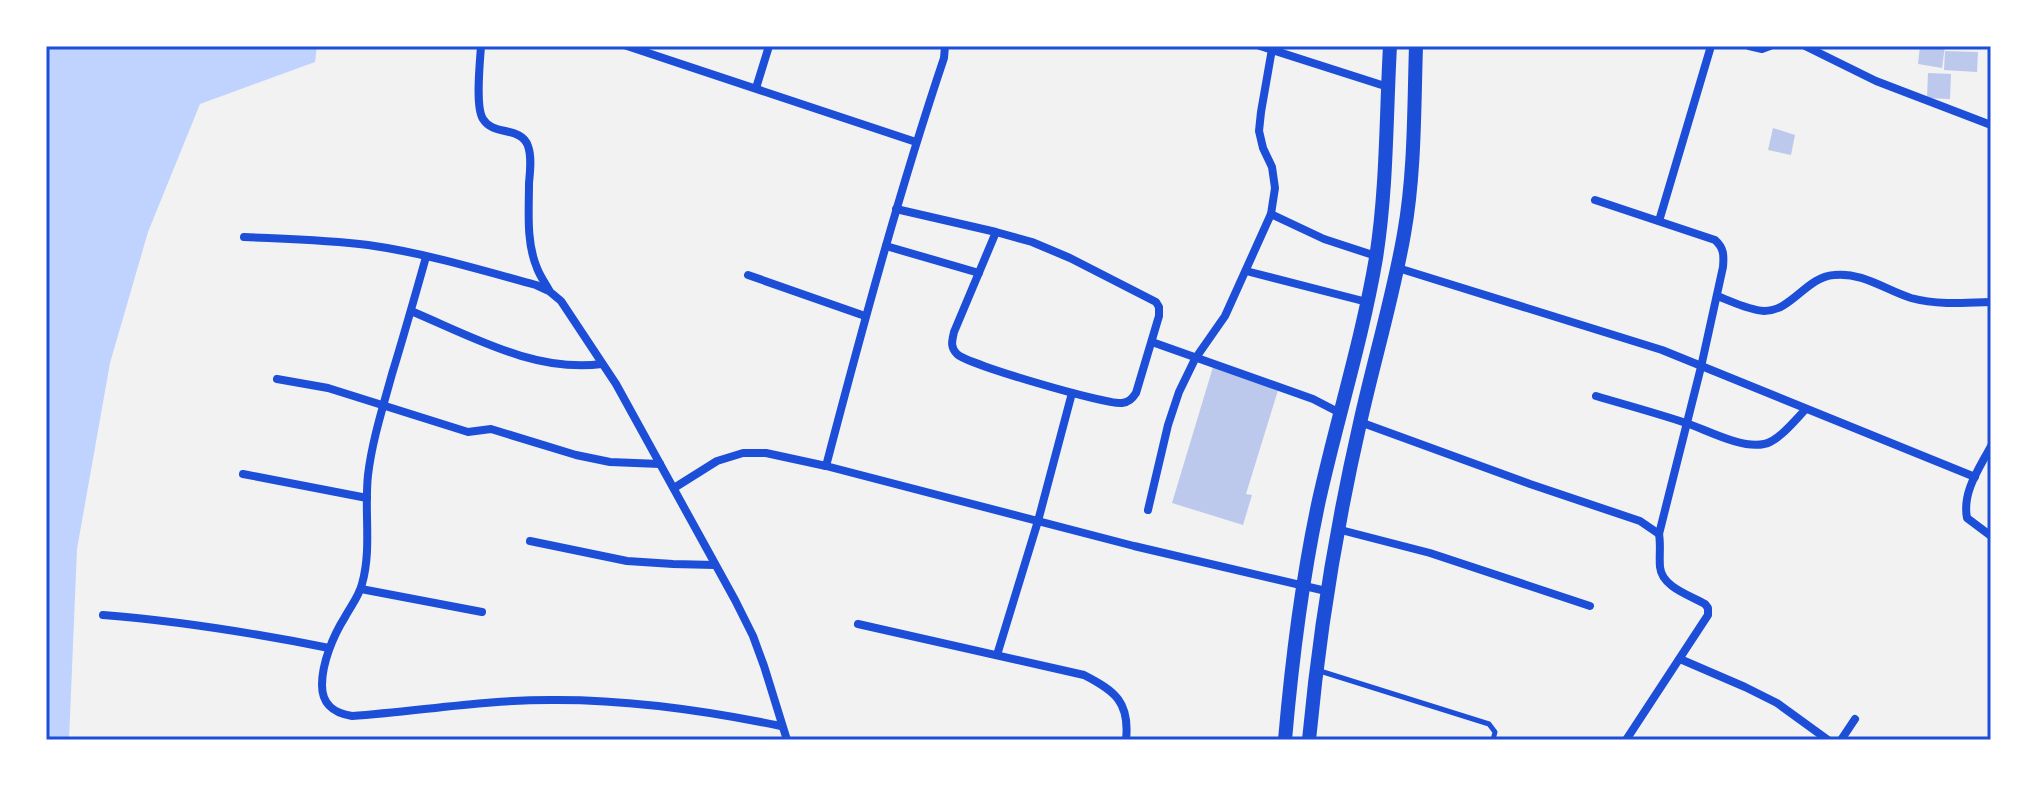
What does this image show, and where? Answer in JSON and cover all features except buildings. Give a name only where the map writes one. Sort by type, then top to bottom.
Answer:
[{"type":"main road","points":[[1285,740],[1302,586],[1376,256],[1386,171],[1390,46]]},
{"type":"main road","points":[[1309,740],[1315,670],[1337,529],[1398,268],[1409,199],[1416,46]]},
{"type":"street","points":[[481,46],[479,75],[482,118],[489,126],[521,136],[528,144],[530,244],[536,268],[549,291]]},
{"type":"street","points":[[627,46],[643,48],[916,142]]},
{"type":"street","points":[[756,88],[769,46]]},
{"type":"street","points":[[826,466],[865,316],[944,58],[945,46]]},
{"type":"street","points":[[1260,46],[1388,87]]},
{"type":"street","points":[[1659,221],[1711,46]]},
{"type":"street","points":[[1749,46],[1762,49],[1770,46]]},
{"type":"street","points":[[1805,46],[1876,81],[1991,125]]},
{"type":"street","points":[[1148,510],[1179,392],[1195,359],[1225,316],[1271,214],[1275,188],[1272,167],[1259,131],[1272,49]]},
{"type":"street","points":[[1595,200],[1715,240],[1721,245],[1724,255],[1701,367],[1659,534],[1660,572],[1664,580],[1705,604],[1708,608],[1706,622],[1626,740]]},
{"type":"street","points":[[896,209],[996,232],[1032,242],[1150,298],[1159,307],[1159,316],[1132,399],[1115,404],[1072,393],[978,365],[954,352],[951,343],[954,332],[996,232]]},
{"type":"street","points":[[1271,214],[1324,239],[1376,256]]},
{"type":"street","points":[[244,237],[317,240],[426,257],[536,285],[561,301],[602,364],[674,488],[753,636],[787,740]]},
{"type":"street","points":[[886,246],[979,273]]},
{"type":"street","points":[[426,257],[383,406],[368,474],[366,565],[361,589],[329,648],[322,684],[328,706],[337,714],[352,716],[501,701],[628,703],[781,726]]},
{"type":"street","points":[[1398,268],[1662,350],[1975,477]]},
{"type":"street","points":[[1246,271],[1367,302]]},
{"type":"street","points":[[1717,296],[1761,311],[1774,310],[1785,305],[1814,281],[1833,274],[1861,277],[1911,298],[1941,303],[1991,302]]},
{"type":"street","points":[[748,275],[865,316]]},
{"type":"street","points":[[411,311],[526,358],[581,367],[602,364]]},
{"type":"street","points":[[1152,342],[1313,399],[1340,413]]},
{"type":"street","points":[[277,379],[328,388],[468,432],[491,429],[587,458],[660,464]]},
{"type":"street","points":[[997,655],[1038,521],[1072,393]]},
{"type":"street","points":[[1596,396],[1732,440],[1765,444],[1782,433],[1806,409]]},
{"type":"street","points":[[1360,422],[1640,521],[1659,534]]},
{"type":"street","points":[[1991,446],[1967,494],[1965,507],[1967,518],[1991,536]]},
{"type":"street","points":[[674,488],[717,461],[743,453],[766,453],[1326,591]]},
{"type":"street","points":[[243,474],[367,498]]},
{"type":"street","points":[[1337,529],[1442,557],[1590,606]]},
{"type":"street","points":[[530,541],[627,561],[715,565]]},
{"type":"street","points":[[361,589],[482,612]]},
{"type":"street","points":[[103,615],[221,628],[329,648]]},
{"type":"street","points":[[858,624],[1084,675],[1110,688],[1122,704],[1127,726],[1126,740]]},
{"type":"street","points":[[1680,659],[1777,703],[1828,740]]},
{"type":"street","points":[[1841,740],[1855,719]]},
{"type":"lane","points":[[1315,670],[1489,724],[1495,732],[1493,740]]},
{"type":"water","points":[[46,46],[317,46],[315,62],[200,104],[148,232],[110,363],[77,549],[69,740],[46,740]]}]
